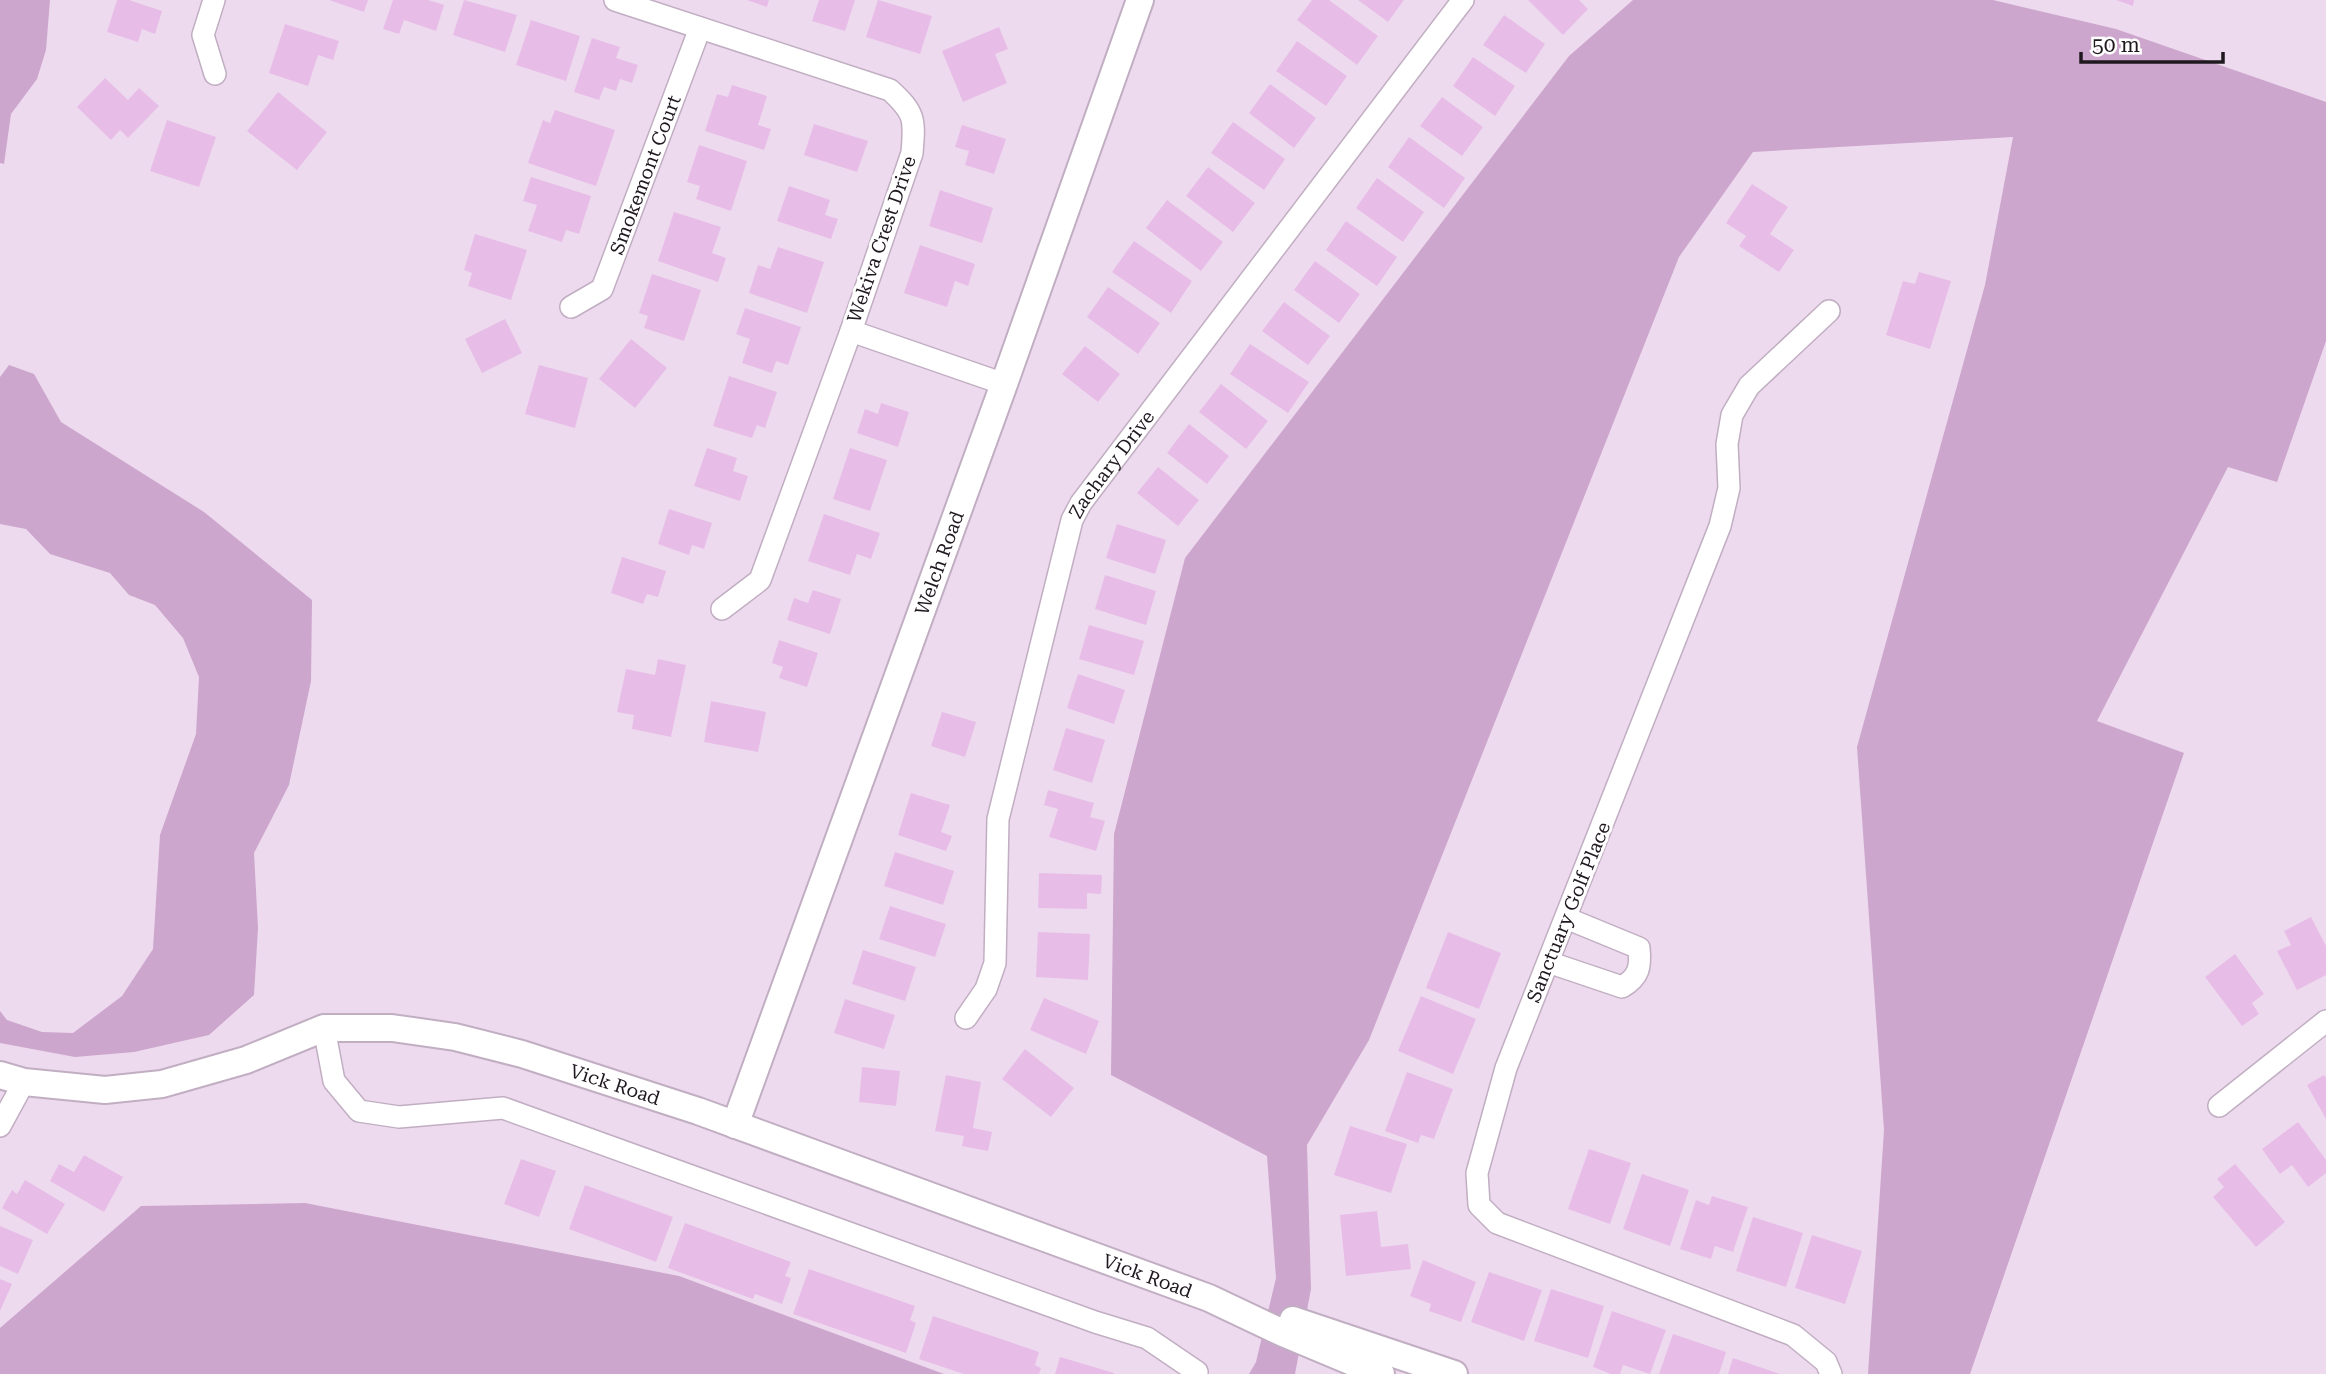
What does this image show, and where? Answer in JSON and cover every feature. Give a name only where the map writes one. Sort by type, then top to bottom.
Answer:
[{"type":"street","points":[[214,0],[203,35],[215,74]]},
{"type":"street","name":"Wekiva Crest Drive","points":[[615,0],[890,90],[907,106],[914,125],[912,153],[760,580],[722,609]]},
{"type":"street","name":"Welch Road","points":[[735,1125],[1004,384],[1140,0]]},
{"type":"street","name":"Zachary Drive","points":[[966,1018],[986,989],[995,963],[998,819],[1072,520],[1080,502],[1463,0]]},
{"type":"street","name":"Smokemont Court","points":[[571,307],[602,289],[700,28]]},
{"type":"street","name":"Sanctuary Golf Place","points":[[1829,311],[1749,386],[1732,415],[1727,444],[1729,488],[1720,526],[1506,1068],[1477,1173],[1479,1205],[1497,1223],[1793,1335],[1826,1362],[1831,1374]]},
{"type":"street","points":[[850,331],[1004,384]]},
{"type":"street","points":[[1548,962],[1622,987],[1633,981],[1641,963],[1639,948],[1566,918]]},
{"type":"street","points":[[2219,1105],[2326,1021]]},
{"type":"street","points":[[324,1028],[334,1081],[359,1111],[400,1117],[503,1108],[749,1199],[1094,1322],[1147,1338],[1197,1372]]},
{"type":"street","name":"Vick Road","points":[[12,1079],[104,1090],[162,1084],[246,1060],[324,1028],[392,1028],[455,1037],[522,1054],[735,1125],[1209,1298],[1283,1333],[1381,1374]]},
{"type":"street","points":[[0,1126],[12,1079]]},
{"type":"street","name":"Vick Road","points":[[1209,1298],[1288,1318],[1454,1374]]},
{"type":"street","points":[[1808,1347],[1815,1362],[1813,1374]]},
{"type":"shaded area","points":[[0,0],[50,0],[46,50],[37,79],[11,114],[4,164],[0,163]]},
{"type":"shaded area","points":[[1633,0],[1993,0],[2116,29],[2326,102],[2326,341],[2277,482],[2228,467],[2097,721],[2184,753],[1970,1374],[1868,1374],[1884,1130],[1857,747],[1985,285],[2013,137],[1753,152],[1679,257],[1369,1040],[1307,1145],[1311,1289],[1295,1374],[1249,1374],[1256,1362],[1276,1278],[1267,1156],[1111,1075],[1114,834],[1185,558],[1569,56]]},
{"type":"shaded area","points":[[9,365],[34,374],[61,422],[204,512],[312,600],[311,681],[289,785],[254,853],[258,928],[254,995],[209,1035],[134,1052],[75,1057],[0,1043],[0,1011],[7,1020],[42,1032],[73,1033],[122,996],[153,949],[160,835],[196,734],[199,677],[183,638],[155,605],[129,595],[110,573],[50,554],[26,529],[0,524],[0,377]]},
{"type":"shaded area","points":[[305,1203],[679,1276],[944,1374],[0,1374],[0,1328],[141,1206]]},
{"type":"building","points":[[117,0],[129,0],[162,11],[155,34],[142,29],[138,42],[107,32]]},
{"type":"building","points":[[329,0],[368,0],[364,12]]},
{"type":"building","points":[[393,0],[428,0],[444,5],[436,31],[404,20],[399,34],[383,29]]},
{"type":"building","points":[[464,0],[517,15],[505,52],[453,35]]},
{"type":"building","points":[[747,0],[769,0],[767,7]]},
{"type":"building","points":[[819,0],[855,0],[845,31],[812,21]]},
{"type":"building","points":[[878,0],[932,16],[920,54],[866,37]]},
{"type":"building","points":[[1312,0],[1329,0],[1378,36],[1357,65],[1297,20]]},
{"type":"building","points":[[1358,0],[1404,0],[1388,22]]},
{"type":"building","points":[[1528,0],[1579,0],[1588,9],[1563,35]]},
{"type":"building","points":[[2116,0],[2134,0],[2133,6]]},
{"type":"building","points":[[1504,15],[1545,44],[1526,73],[1483,45]]},
{"type":"building","points":[[531,20],[580,36],[566,81],[516,65]]},
{"type":"building","points":[[285,24],[339,41],[333,60],[318,55],[308,86],[269,73]]},
{"type":"building","points":[[999,27],[1008,49],[995,54],[1007,83],[963,102],[942,51]]},
{"type":"building","points":[[592,38],[620,47],[616,58],[638,65],[632,83],[620,79],[616,91],[604,87],[599,100],[574,92]]},
{"type":"building","points":[[1297,41],[1347,76],[1326,106],[1276,71]]},
{"type":"building","points":[[1473,57],[1515,86],[1495,116],[1453,86]]},
{"type":"building","points":[[105,78],[128,100],[139,88],[159,106],[128,138],[120,130],[111,140],[77,107]]},
{"type":"building","points":[[1270,84],[1316,118],[1294,148],[1249,113]]},
{"type":"building","points":[[732,85],[767,96],[758,125],[771,129],[764,150],[705,131],[717,94],[728,97]]},
{"type":"building","points":[[278,92],[327,132],[297,170],[247,131]]},
{"type":"building","points":[[1442,97],[1483,127],[1462,156],[1420,126]]},
{"type":"building","points":[[555,110],[615,130],[596,186],[528,163],[543,120],[550,123]]},
{"type":"building","points":[[167,120],[216,137],[199,187],[150,171]]},
{"type":"building","points":[[1233,122],[1285,159],[1264,190],[1211,153]]},
{"type":"building","points":[[814,124],[868,141],[857,172],[804,155]]},
{"type":"building","points":[[962,125],[1006,139],[994,174],[965,165],[969,151],[955,147]]},
{"type":"building","points":[[1409,137],[1465,178],[1444,208],[1388,167]]},
{"type":"building","points":[[699,145],[747,161],[731,211],[696,199],[700,186],[687,182]]},
{"type":"building","points":[[1208,167],[1255,203],[1233,232],[1186,196]]},
{"type":"building","points":[[531,177],[591,196],[579,234],[566,230],[562,242],[528,231],[537,205],[523,201]]},
{"type":"building","points":[[1377,178],[1424,212],[1403,242],[1356,208]]},
{"type":"building","points":[[1752,184],[1788,207],[1770,234],[1794,250],[1779,272],[1739,246],[1746,236],[1726,223]]},
{"type":"building","points":[[789,186],[830,200],[825,215],[838,219],[831,239],[777,221]]},
{"type":"building","points":[[940,190],[993,208],[982,243],[929,226]]},
{"type":"building","points":[[1167,200],[1223,242],[1201,271],[1146,228]]},
{"type":"building","points":[[674,212],[721,227],[712,253],[726,258],[718,282],[658,261]]},
{"type":"building","points":[[1346,221],[1397,257],[1377,286],[1326,250]]},
{"type":"building","points":[[475,234],[527,250],[511,300],[468,286],[472,273],[464,270]]},
{"type":"building","points":[[1134,241],[1192,281],[1171,313],[1112,272]]},
{"type":"building","points":[[920,245],[975,264],[968,286],[955,281],[947,307],[904,293]]},
{"type":"building","points":[[778,247],[824,262],[807,313],[749,293],[758,265],[770,269]]},
{"type":"building","points":[[1315,261],[1360,294],[1339,323],[1294,290]]},
{"type":"building","points":[[1919,272],[1951,281],[1930,349],[1886,335],[1903,281],[1915,284]]},
{"type":"building","points":[[652,274],[701,290],[684,341],[644,328],[648,316],[639,313]]},
{"type":"building","points":[[1108,287],[1160,323],[1138,354],[1087,317]]},
{"type":"building","points":[[1284,302],[1330,336],[1308,365],[1262,331]]},
{"type":"building","points":[[745,308],[801,327],[788,365],[776,361],[772,373],[742,363],[750,339],[736,334]]},
{"type":"building","points":[[505,319],[522,353],[482,373],[465,339]]},
{"type":"building","points":[[631,339],[667,368],[635,408],[599,379]]},
{"type":"building","points":[[1250,344],[1309,382],[1288,413],[1230,374]]},
{"type":"building","points":[[1085,346],[1120,374],[1098,402],[1062,374]]},
{"type":"building","points":[[539,365],[588,378],[575,428],[525,414]]},
{"type":"building","points":[[729,376],[777,392],[765,428],[757,425],[752,438],[713,426]]},
{"type":"building","points":[[1221,384],[1268,421],[1246,449],[1199,412]]},
{"type":"building","points":[[881,403],[909,412],[898,447],[857,433],[865,409],[878,414]]},
{"type":"building","points":[[1189,424],[1229,456],[1207,484],[1167,453]]},
{"type":"building","points":[[707,448],[737,458],[733,471],[748,476],[740,501],[694,486]]},
{"type":"building","points":[[850,448],[887,460],[870,511],[833,499]]},
{"type":"building","points":[[1158,467],[1199,500],[1178,526],[1137,493]]},
{"type":"building","points":[[669,509],[712,523],[704,549],[692,545],[689,555],[658,544]]},
{"type":"building","points":[[824,514],[880,533],[871,559],[857,554],[850,575],[808,561]]},
{"type":"building","points":[[1117,524],[1166,540],[1155,574],[1106,558]]},
{"type":"building","points":[[622,557],[666,571],[658,597],[647,594],[643,604],[611,593]]},
{"type":"building","points":[[1105,575],[1156,591],[1146,625],[1095,609]]},
{"type":"building","points":[[813,590],[841,599],[830,634],[787,620],[794,598],[808,603]]},
{"type":"building","points":[[1089,625],[1144,641],[1134,675],[1079,659]]},
{"type":"building","points":[[779,640],[818,653],[807,687],[779,678],[783,667],[772,663]]},
{"type":"building","points":[[658,659],[686,665],[671,737],[632,729],[634,715],[617,712],[626,669],[655,675]]},
{"type":"building","points":[[1078,674],[1125,690],[1114,724],[1067,708]]},
{"type":"building","points":[[711,701],[766,712],[758,752],[704,742]]},
{"type":"building","points":[[942,712],[976,722],[965,757],[931,746]]},
{"type":"building","points":[[1066,728],[1105,740],[1092,783],[1053,770]]},
{"type":"building","points":[[1048,790],[1094,803],[1090,817],[1105,821],[1096,851],[1049,837],[1058,809],[1044,805]]},
{"type":"building","points":[[911,793],[950,805],[941,832],[952,836],[946,851],[898,835]]},
{"type":"building","points":[[895,852],[954,871],[943,905],[884,886]]},
{"type":"building","points":[[1039,873],[1102,875],[1101,894],[1087,893],[1087,909],[1038,908]]},
{"type":"building","points":[[890,906],[946,924],[935,957],[879,939]]},
{"type":"building","points":[[2311,917],[2326,946],[2326,975],[2297,990],[2277,951],[2291,945],[2284,931]]},
{"type":"building","points":[[1038,932],[1090,934],[1088,980],[1036,977]]},
{"type":"building","points":[[1448,932],[1501,953],[1479,1009],[1426,988]]},
{"type":"building","points":[[863,950],[916,967],[905,1001],[852,984]]},
{"type":"building","points":[[2235,954],[2264,994],[2252,1003],[2259,1014],[2242,1026],[2205,977]]},
{"type":"building","points":[[1421,996],[1476,1019],[1453,1074],[1398,1051]]},
{"type":"building","points":[[1044,998],[1099,1021],[1086,1054],[1030,1030]]},
{"type":"building","points":[[845,999],[895,1015],[884,1049],[834,1033]]},
{"type":"building","points":[[1025,1049],[1074,1088],[1051,1117],[1002,1079]]},
{"type":"building","points":[[862,1067],[900,1071],[896,1106],[859,1102]]},
{"type":"building","points":[[1407,1072],[1453,1089],[1434,1139],[1421,1135],[1418,1143],[1385,1131]]},
{"type":"building","points":[[946,1075],[981,1082],[973,1128],[992,1132],[988,1151],[962,1146],[964,1136],[935,1131]]},
{"type":"building","points":[[2324,1075],[2326,1078],[2326,1119],[2307,1085]]},
{"type":"building","points":[[2298,1122],[2326,1160],[2326,1173],[2308,1187],[2292,1165],[2280,1174],[2262,1149]]},
{"type":"building","points":[[1350,1126],[1407,1144],[1391,1193],[1334,1175]]},
{"type":"building","points":[[1589,1149],[1631,1163],[1610,1224],[1568,1209]]},
{"type":"building","points":[[84,1155],[123,1177],[104,1212],[50,1181],[59,1164],[74,1172]]},
{"type":"building","points":[[521,1159],[556,1171],[539,1217],[504,1204]]},
{"type":"building","points":[[2235,1164],[2285,1222],[2256,1247],[2213,1197],[2224,1187],[2217,1179]]},
{"type":"building","points":[[1642,1174],[1689,1190],[1670,1246],[1623,1229]]},
{"type":"building","points":[[25,1180],[65,1204],[47,1234],[2,1208],[12,1190],[17,1194]]},
{"type":"building","points":[[585,1185],[673,1217],[656,1262],[569,1229]]},
{"type":"building","points":[[1712,1196],[1748,1207],[1733,1252],[1715,1246],[1711,1259],[1680,1249],[1696,1200],[1709,1205]]},
{"type":"building","points":[[1377,1211],[1381,1247],[1408,1244],[1411,1269],[1346,1276],[1340,1215]]},
{"type":"building","points":[[1753,1217],[1803,1233],[1786,1287],[1736,1271]]},
{"type":"building","points":[[685,1223],[791,1262],[785,1276],[791,1278],[782,1304],[755,1294],[753,1299],[668,1268]]},
{"type":"building","points":[[0,1226],[33,1240],[18,1274],[0,1266]]},
{"type":"building","points":[[1812,1235],[1862,1251],[1845,1304],[1795,1288]]},
{"type":"building","points":[[1423,1260],[1476,1282],[1461,1322],[1429,1311],[1431,1304],[1410,1296]]},
{"type":"building","points":[[809,1269],[915,1306],[910,1320],[916,1323],[906,1353],[793,1314]]},
{"type":"building","points":[[1489,1272],[1542,1290],[1524,1341],[1471,1322]]},
{"type":"building","points":[[0,1279],[12,1284],[0,1311]]},
{"type":"building","points":[[1551,1289],[1604,1306],[1588,1358],[1534,1341]]},
{"type":"building","points":[[1612,1311],[1666,1330],[1650,1374],[1623,1365],[1620,1374],[1611,1374],[1593,1367]]},
{"type":"building","points":[[933,1316],[1039,1352],[1035,1365],[1041,1368],[1039,1374],[964,1374],[919,1359]]},
{"type":"building","points":[[1673,1334],[1726,1352],[1719,1374],[1659,1374]]},
{"type":"building","points":[[1060,1357],[1114,1373],[1114,1374],[1055,1374]]},
{"type":"building","points":[[1733,1358],[1780,1374],[1728,1374]]}]
